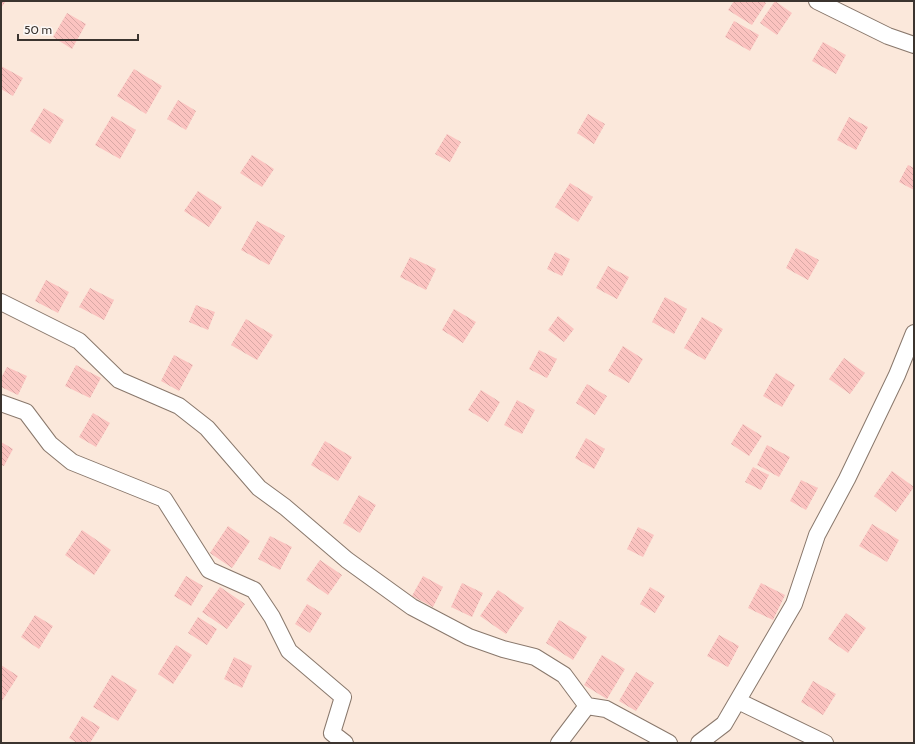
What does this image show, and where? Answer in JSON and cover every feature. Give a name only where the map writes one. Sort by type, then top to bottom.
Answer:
[{"type":"street","points":[[817,1],[888,36],[914,45]]},
{"type":"street","points":[[1,302],[79,340],[119,380],[179,406],[207,428],[259,488],[285,507],[347,560],[412,607],[469,637],[503,649],[535,657],[564,675],[587,706],[606,709],[669,743]]},
{"type":"street","points":[[699,743],[724,724],[794,604],[817,535],[847,479],[897,375],[914,334]]},
{"type":"street","points":[[1,403],[26,412],[50,444],[72,462],[164,499],[209,570],[254,590],[272,617],[289,651],[343,697],[332,733],[345,743]]},
{"type":"street","points":[[738,701],[825,743]]},
{"type":"street","points":[[559,743],[587,706]]},
{"type":"building","points":[[1,1],[6,1],[1,8]]},
{"type":"building","points":[[734,1],[763,1],[766,3],[752,25],[728,10]]},
{"type":"building","points":[[775,1],[792,13],[777,35],[760,23]]},
{"type":"building","points":[[67,13],[86,24],[72,49],[53,37]]},
{"type":"building","points":[[734,21],[759,35],[750,51],[725,37]]},
{"type":"building","points":[[823,42],[846,55],[836,74],[812,61]]},
{"type":"building","points":[[1,66],[23,78],[13,96],[1,89]]},
{"type":"building","points":[[134,69],[162,86],[146,114],[117,96]]},
{"type":"building","points":[[178,100],[196,111],[186,130],[167,119]]},
{"type":"building","points":[[44,108],[64,120],[50,144],[30,131]]},
{"type":"building","points":[[588,114],[605,124],[594,144],[577,133]]},
{"type":"building","points":[[112,116],[136,130],[120,159],[95,145]]},
{"type":"building","points":[[849,117],[868,127],[856,150],[837,140]]},
{"type":"building","points":[[447,134],[461,142],[450,162],[435,154]]},
{"type":"building","points":[[252,155],[274,169],[262,187],[240,173]]},
{"type":"building","points":[[908,165],[914,168],[914,190],[899,182]]},
{"type":"building","points":[[570,183],[593,197],[578,222],[555,207]]},
{"type":"building","points":[[198,191],[222,207],[209,227],[184,211]]},
{"type":"building","points":[[257,221],[285,236],[269,265],[241,250]]},
{"type":"building","points":[[796,248],[819,260],[808,280],[786,268]]},
{"type":"building","points":[[555,252],[570,259],[562,276],[547,269]]},
{"type":"building","points":[[410,257],[436,269],[426,290],[400,277]]},
{"type":"building","points":[[608,266],[629,277],[617,299],[596,288]]},
{"type":"building","points":[[46,280],[69,292],[58,313],[35,301]]},
{"type":"building","points":[[90,288],[114,300],[104,320],[79,307]]},
{"type":"building","points":[[665,297],[687,309],[674,334],[652,322]]},
{"type":"building","points":[[196,305],[215,312],[208,330],[189,322]]},
{"type":"building","points":[[454,309],[476,322],[463,343],[442,330]]},
{"type":"building","points":[[558,316],[574,329],[564,342],[548,330]]},
{"type":"building","points":[[702,317],[723,329],[705,360],[684,348]]},
{"type":"building","points":[[246,319],[273,335],[257,360],[231,345]]},
{"type":"building","points":[[623,346],[643,359],[629,383],[608,371]]},
{"type":"building","points":[[539,350],[557,359],[547,378],[529,369]]},
{"type":"building","points":[[174,355],[193,365],[179,391],[161,381]]},
{"type":"building","points":[[844,358],[865,373],[850,394],[829,379]]},
{"type":"building","points":[[76,365],[101,378],[90,398],[65,386]]},
{"type":"building","points":[[7,367],[27,376],[18,395],[1,387],[1,378]]},
{"type":"building","points":[[776,373],[795,385],[782,407],[763,396]]},
{"type":"building","points":[[587,384],[607,396],[595,415],[576,403]]},
{"type":"building","points":[[481,390],[500,402],[488,422],[468,410]]},
{"type":"building","points":[[517,400],[535,410],[522,434],[504,425]]},
{"type":"building","points":[[93,413],[110,423],[96,447],[79,437]]},
{"type":"building","points":[[743,424],[762,436],[749,456],[731,444]]},
{"type":"building","points":[[586,438],[605,449],[594,469],[575,458]]},
{"type":"building","points":[[325,441],[352,457],[338,481],[311,465]]},
{"type":"building","points":[[1,442],[13,449],[4,466],[1,465]]},
{"type":"building","points":[[767,445],[790,457],[779,477],[757,465]]},
{"type":"building","points":[[753,467],[769,475],[761,490],[745,482]]},
{"type":"building","points":[[892,471],[914,487],[896,512],[874,496]]},
{"type":"building","points":[[801,480],[818,488],[806,510],[790,501]]},
{"type":"building","points":[[359,495],[376,505],[360,533],[343,523]]},
{"type":"building","points":[[872,524],[899,540],[887,562],[859,546]]},
{"type":"building","points":[[228,526],[250,541],[232,568],[210,553]]},
{"type":"building","points":[[638,527],[654,535],[643,557],[627,549]]},
{"type":"building","points":[[82,530],[111,550],[94,575],[65,555]]},
{"type":"building","points":[[270,536],[292,547],[280,570],[258,559]]},
{"type":"building","points":[[320,560],[342,575],[328,595],[306,580]]},
{"type":"building","points":[[186,576],[203,586],[191,606],[174,596]]},
{"type":"building","points":[[423,576],[443,587],[433,607],[412,596]]},
{"type":"building","points":[[462,583],[483,593],[472,617],[451,607]]},
{"type":"building","points":[[761,583],[785,595],[773,620],[748,608]]},
{"type":"building","points":[[220,587],[245,604],[227,629],[202,612]]},
{"type":"building","points":[[650,587],[665,596],[655,613],[640,604]]},
{"type":"building","points":[[498,590],[524,608],[506,634],[480,616]]},
{"type":"building","points":[[307,604],[322,613],[310,633],[295,624]]},
{"type":"building","points":[[846,613],[866,628],[848,653],[828,639]]},
{"type":"building","points":[[35,615],[53,626],[39,649],[21,637]]},
{"type":"building","points":[[198,617],[217,629],[207,645],[188,633]]},
{"type":"building","points":[[559,620],[587,637],[573,660],[546,643]]},
{"type":"building","points":[[719,635],[739,646],[728,667],[707,656]]},
{"type":"building","points":[[176,645],[192,655],[173,684],[158,674]]},
{"type":"building","points":[[602,655],[625,669],[607,699],[584,685]]},
{"type":"building","points":[[234,657],[252,666],[242,688],[224,679]]},
{"type":"building","points":[[1,665],[18,676],[2,701],[1,700]]},
{"type":"building","points":[[636,672],[654,683],[636,711],[619,701]]},
{"type":"building","points":[[112,675],[137,690],[118,721],[93,707]]},
{"type":"building","points":[[813,681],[836,694],[823,715],[801,702]]},
{"type":"building","points":[[82,716],[100,727],[90,743],[77,743],[69,738]]}]
